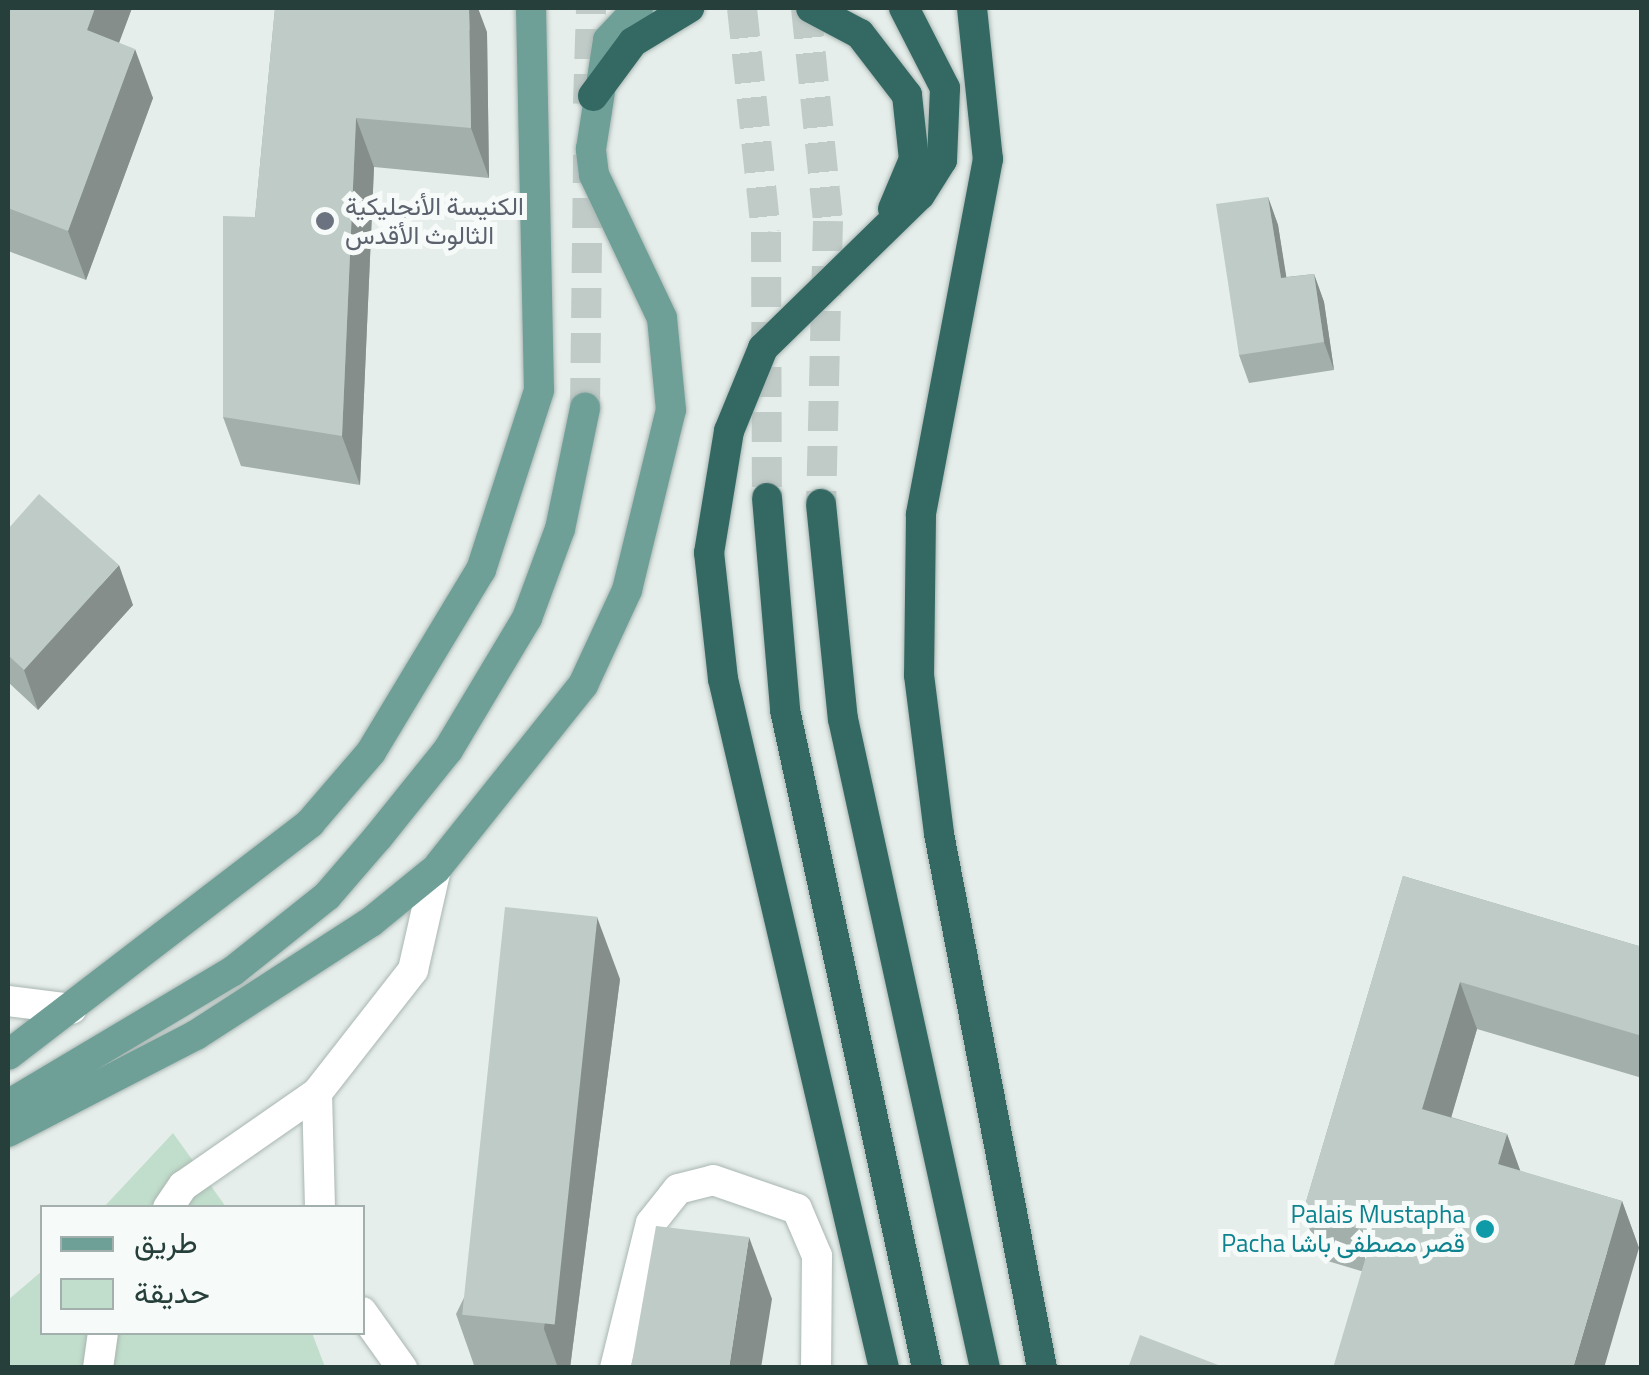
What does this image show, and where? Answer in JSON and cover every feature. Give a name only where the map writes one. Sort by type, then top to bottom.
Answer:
[{"type":"highway","points":[[593,96],[633,42],[689,8]]},
{"type":"highway","points":[[810,8],[860,34],[907,95],[914,159],[879,233]]},
{"type":"highway","points":[[884,1368],[723,679],[709,553],[730,431],[763,348],[920,195],[942,160],[948,125],[945,88],[904,8]]},
{"type":"highway","points":[[972,8],[988,159],[921,515],[919,676],[938,834],[1042,1368]]},
{"type":"highway","points":[[767,498],[785,710],[927,1368]]},
{"type":"highway","points":[[821,504],[843,718],[985,1368]]},
{"type":"main road","points":[[8,1056],[22,1034],[72,1009],[310,823],[372,752],[482,570],[539,390],[531,8]]},
{"type":"main road","points":[[8,1132],[196,1035],[436,870],[582,685],[628,590],[666,449],[671,361],[644,271],[594,175],[593,96],[608,40],[638,8]]},
{"type":"main road","points":[[8,1105],[233,971],[327,896],[378,837],[448,750],[527,618],[560,530],[586,408]]},
{"type":"street","points":[[170,1205],[184,1186],[317,1093],[413,970],[436,870]]},
{"type":"street","points":[[8,1000],[72,1009]]},
{"type":"street","points":[[317,1093],[320,1205]]},
{"type":"street","points":[[615,1368],[651,1223],[678,1189],[713,1180],[797,1209],[818,1256],[816,1368]]},
{"type":"street","points":[[365,1316],[402,1368]]},
{"type":"street","points":[[98,1368],[103,1335]]},
{"type":"green space","points":[[173,1133],[225,1205],[106,1205]]},
{"type":"green space","points":[[40,1273],[40,1335],[313,1335],[325,1367],[8,1367],[8,1300]]},
{"type":"building","points":[[8,8],[95,8],[87,30],[135,49],[68,231],[8,208]]},
{"type":"building","name":"الكنيسة الأنجليكية الثالوث الأقدس","points":[[275,8],[469,8],[471,128],[356,118],[342,436],[223,417],[223,216],[255,217]]},
{"type":"building","points":[[1268,197],[1281,278],[1314,274],[1324,342],[1239,355],[1216,204]]},
{"type":"building","points":[[39,494],[119,565],[24,670],[8,655],[8,529]]},
{"type":"building","points":[[1403,876],[1642,947],[1642,1036],[1460,982],[1422,1109],[1507,1134],[1498,1164],[1622,1201],[1573,1368],[1333,1368],[1373,1233],[1303,1212]]},
{"type":"building","points":[[505,907],[597,917],[555,1324],[462,1315]]},
{"type":"building","points":[[656,1226],[749,1237],[729,1368],[631,1368]]},
{"type":"building","points":[[1140,1335],[1226,1368],[1128,1368]]},
{"type":"tunnel","points":[[588,104],[591,8]]},
{"type":"tunnel","points":[[742,8],[766,232],[767,498]]},
{"type":"tunnel","points":[[806,8],[828,221],[821,504]]},
{"type":"tunnel","points":[[585,408],[588,155]]},
{"type":"place","name":"الكنيسة الأنجليكية الثالوث الأقدس","points":[[325,221]]},
{"type":"place","name":"Palais Mustapha Pacha قصر مصطفى باشا","points":[[1485,1229]]}]
